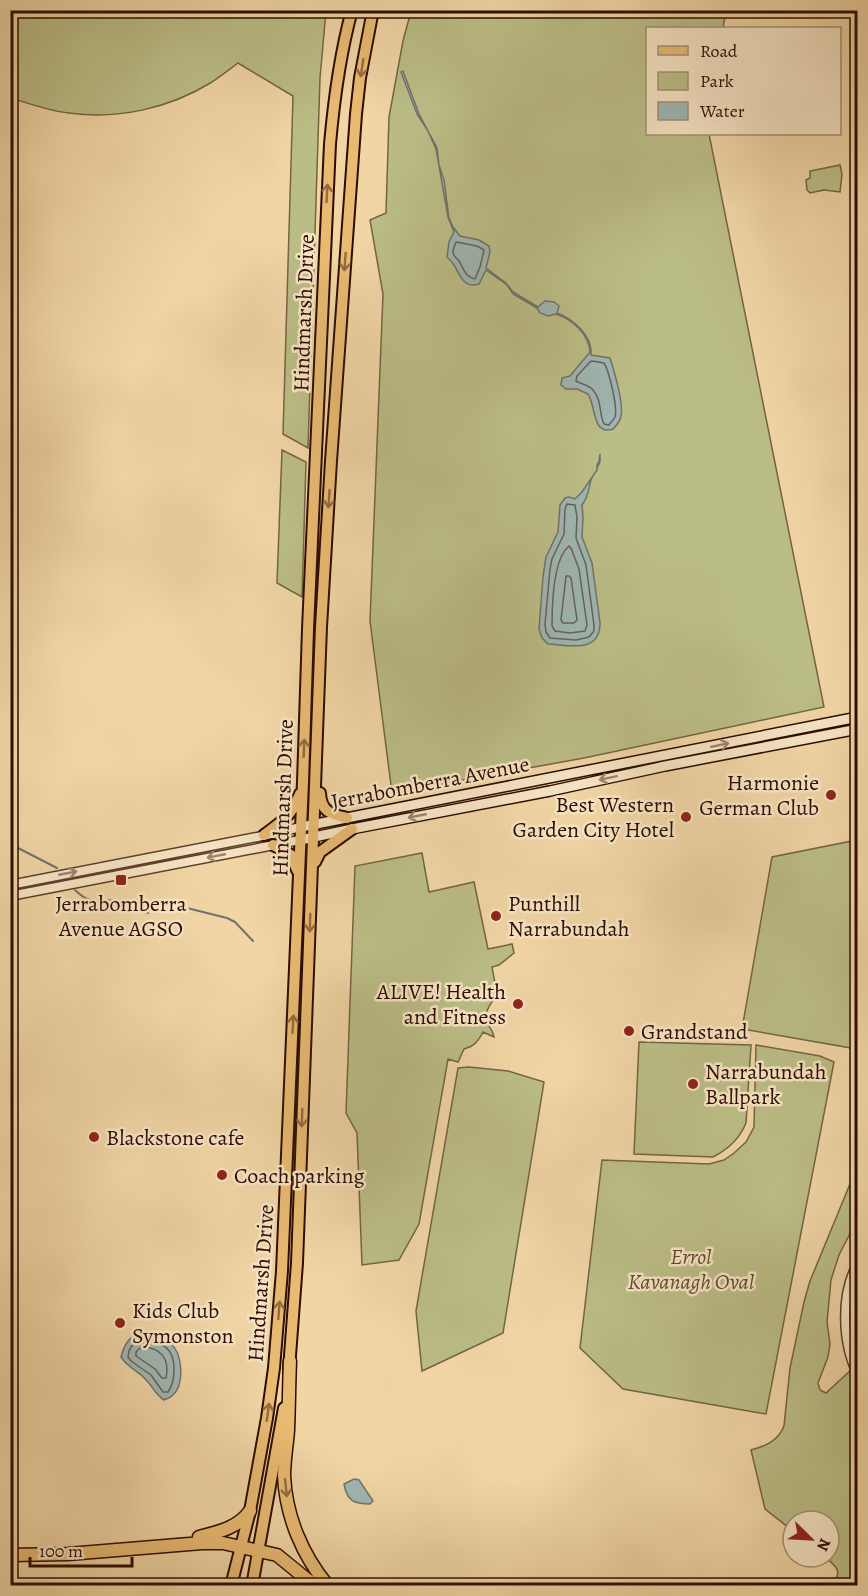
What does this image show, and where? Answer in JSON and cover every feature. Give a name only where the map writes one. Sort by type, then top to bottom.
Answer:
[{"type":"highway","points":[[290,1360],[288,1430],[284,1462],[288,1505],[293,1525],[303,1548],[328,1586]]},
{"type":"highway","points":[[154,1547],[223,1530],[239,1523],[250,1511]]},
{"type":"highway","points":[[10,1555],[47,1556],[212,1542],[277,1555],[315,1586]]},
{"type":"main road","name":"Hindmarsh Drive","points":[[231,1586],[250,1511],[267,1418],[278,1320],[330,144],[334,94],[352,10]]},
{"type":"main road","name":"Hindmarsh Drive","points":[[252,1586],[284,1410],[290,1360],[297,1263],[321,627],[331,461],[356,114],[360,78],[373,10]]},
{"type":"main road","points":[[316,461],[331,461]]},
{"type":"main road","name":"Jerrabomberra Avenue","points":[[300,840],[350,823],[497,789],[858,717]]},
{"type":"main road","name":"Jerrabomberra Avenue","points":[[301,827],[350,823],[511,797],[858,729]]},
{"type":"main road","points":[[313,865],[320,852],[350,823],[331,813],[321,804],[317,751]]},
{"type":"main road","points":[[264,836],[291,812],[303,782]]},
{"type":"main road","points":[[497,789],[511,797],[522,784]]},
{"type":"main road","points":[[273,845],[291,855],[299,873]]},
{"type":"street","name":"Jerrabomberra Avenue","points":[[10,885],[301,827]]},
{"type":"street","name":"Jerrabomberra Avenue","points":[[10,896],[300,840]]},
{"type":"street","points":[[142,859],[144,870]]},
{"type":"street","points":[[858,1263],[848,1288],[846,1308],[848,1346],[858,1375]]},
{"type":"green space","points":[[11,10],[326,11],[320,78],[308,448],[283,434],[293,96],[238,63],[196,91],[143,110],[87,115],[32,105],[11,98]]},
{"type":"green space","points":[[411,11],[726,11],[723,27],[646,27],[646,135],[709,135],[824,707],[584,758],[392,793],[370,621],[383,294],[370,220],[386,213],[389,117]]},
{"type":"green space","points":[[840,165],[842,174],[840,192],[824,190],[810,193],[807,190],[806,180],[810,178],[810,171]]},
{"type":"green space","points":[[282,450],[306,462],[302,597],[277,583]]},
{"type":"green space","points":[[857,840],[857,1049],[742,1029],[772,857]]},
{"type":"green space","points":[[422,853],[429,892],[474,882],[488,949],[512,944],[514,953],[499,965],[492,967],[497,994],[488,1008],[486,1019],[494,1037],[483,1032],[475,1043],[464,1049],[458,1062],[448,1059],[419,1224],[399,1260],[362,1265],[357,1133],[346,1113],[355,866]]},
{"type":"green space","name":"Narrabundah Ballpark","points":[[639,1042],[751,1045],[746,1123],[737,1139],[713,1157],[634,1154]]},
{"type":"green space","name":"Errol Kavanagh Oval","points":[[756,1045],[820,1056],[834,1062],[766,1414],[623,1389],[580,1348],[602,1160],[709,1164],[724,1160],[734,1153],[746,1142],[754,1127]]},
{"type":"green space","points":[[458,1068],[508,1071],[544,1082],[503,1333],[422,1371],[416,1311]]},
{"type":"green space","points":[[857,1167],[857,1220],[839,1255],[831,1280],[827,1322],[830,1344],[828,1357],[818,1383],[820,1390],[826,1393],[852,1369],[857,1381],[857,1585],[832,1585],[838,1573],[836,1569],[841,1569],[841,1509],[781,1509],[781,1522],[765,1509],[751,1450],[771,1442],[784,1426],[790,1368],[810,1281]]},
{"type":"water","points":[[403,71],[428,131],[417,114],[401,72]]},
{"type":"water","points":[[428,131],[437,148],[449,218],[453,227],[460,236],[479,240],[489,246],[490,252],[486,268],[506,283],[513,292],[538,307],[545,301],[554,302],[559,306],[557,313],[573,323],[556,314],[548,316],[540,313],[537,308],[513,294],[507,285],[486,270],[479,284],[466,283],[447,257],[449,242],[454,232],[448,217],[436,149]]},
{"type":"water","points":[[575,324],[581,329],[589,341],[591,355],[610,358],[622,410],[620,420],[613,429],[606,430],[598,424],[588,394],[577,389],[566,389],[561,385],[562,378],[570,376],[590,352],[587,339]]},
{"type":"water","points":[[592,478],[582,505],[582,537],[592,563],[600,623],[599,633],[595,640],[582,646],[548,644],[542,638],[539,629],[546,557],[558,532],[560,505],[565,498],[575,499]]},
{"type":"water","points":[[138,1333],[155,1336],[170,1343],[178,1354],[181,1377],[176,1391],[169,1398],[164,1400],[161,1398],[121,1357],[127,1343]]},
{"type":"water","points":[[354,1479],[359,1480],[373,1501],[370,1504],[356,1502],[349,1498],[344,1484]]},
{"type":"waterway","points":[[10,833],[18,848],[57,868]]},
{"type":"waterway","points":[[75,890],[93,901],[124,902],[148,913]]},
{"type":"waterway","points":[[183,907],[227,918],[235,922],[253,941]]},
{"type":"place","name":"Harmonie German Club","points":[[831,795]]},
{"type":"place","name":"Best Western Garden City Hotel","points":[[686,817]]},
{"type":"place","name":"Jerrabomberra Avenue AGSO","points":[[121,880]]},
{"type":"place","name":"Punthill Narrabundah","points":[[496,916]]},
{"type":"place","name":"ALIVE! Health and Fitness","points":[[518,1004]]},
{"type":"place","name":"Grandstand","points":[[629,1031]]},
{"type":"place","name":"Narrabundah Ballpark","points":[[693,1084]]},
{"type":"place","name":"Blackstone cafe","points":[[94,1137]]},
{"type":"place","name":"Coach parking","points":[[222,1175]]},
{"type":"place","name":"Kids Club Symonston","points":[[120,1323]]}]
